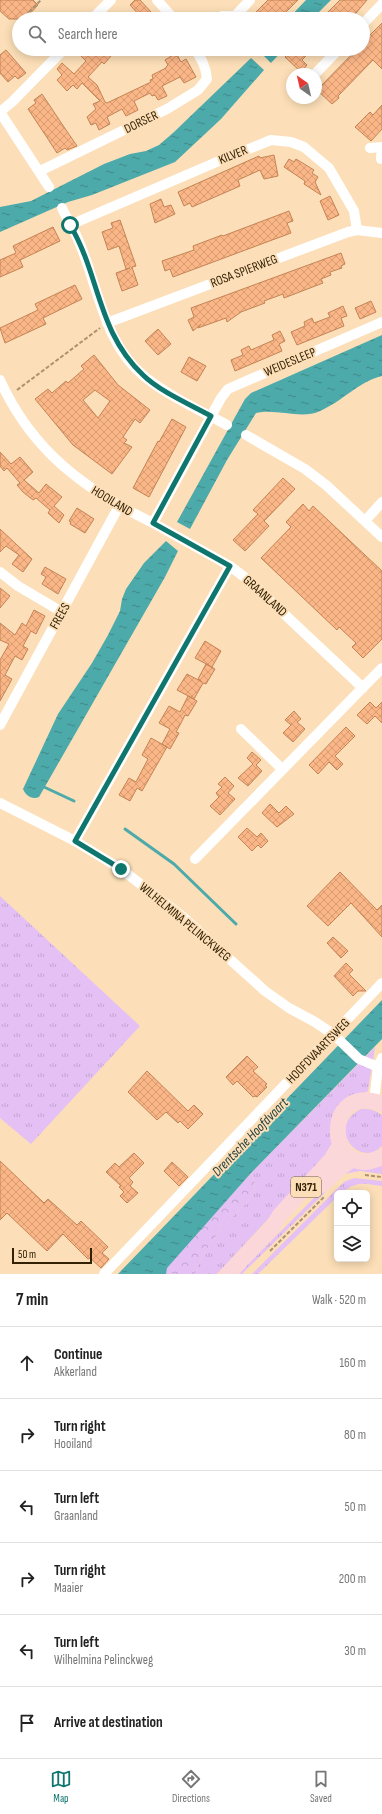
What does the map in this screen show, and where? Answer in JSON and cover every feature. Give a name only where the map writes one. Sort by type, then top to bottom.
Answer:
[{"type":"main road","points":[[378,1103],[364,1101],[354,1103],[346,1108],[340,1116],[337,1131],[340,1145],[345,1153],[353,1159],[362,1162],[382,1158]]},
{"type":"main road","name":"N371","points":[[228,1274],[271,1229],[280,1215],[331,1160],[340,1145]]},
{"type":"main road","name":"N371","points":[[271,1229],[285,1221],[337,1170],[353,1159]]},
{"type":"street","points":[[99,12],[111,0]]},
{"type":"street","points":[[156,0],[167,12]]},
{"type":"street","points":[[239,12],[250,0]]},
{"type":"street","points":[[370,17],[382,4]]},
{"type":"street","points":[[49,187],[40,171],[0,112],[12,102],[57,56]]},
{"type":"street","name":"DORSER","points":[[40,171],[167,109],[198,90],[207,79],[206,67],[200,56]]},
{"type":"street","points":[[321,68],[332,56]]},
{"type":"street","name":"KILVER","points":[[70,225],[271,140],[291,142],[304,147],[329,168],[354,211],[357,230]]},
{"type":"street","points":[[370,148],[382,147],[382,159]]},
{"type":"street","points":[[62,208],[76,235],[107,323],[118,345],[144,376],[227,425]]},
{"type":"street","name":"ROSA SPIERWEG","points":[[107,323],[348,232],[357,230],[382,233]]},
{"type":"street","name":"WEIDESLEEP","points":[[211,416],[221,398],[228,389],[235,385],[382,322]]},
{"type":"street","name":"HOOILAND","points":[[0,380],[4,399],[45,450],[78,479],[119,506],[153,523]]},
{"type":"street","points":[[153,523],[211,416]]},
{"type":"street","points":[[246,435],[305,469],[326,485],[382,537]]},
{"type":"street","points":[[365,521],[382,502]]},
{"type":"street","name":"FREES","points":[[0,725],[119,506]]},
{"type":"street","name":"GRAANLAND","points":[[153,523],[230,566],[247,579],[363,688]]},
{"type":"street","points":[[75,841],[230,566]]},
{"type":"street","points":[[0,572],[18,586],[62,612]]},
{"type":"street","points":[[195,859],[382,668]]},
{"type":"street","points":[[241,729],[282,769]]},
{"type":"street","name":"WILHELMINA PELINCKWEG","points":[[0,804],[75,841],[121,869],[158,896],[265,991],[289,1008],[315,1022],[337,1038],[359,1059],[380,1063]]},
{"type":"street","name":"HOOFDVAARTSWEG","points":[[104,1274],[337,1038],[382,983]]},
{"type":"street","points":[[378,1103],[380,1063]]},
{"type":"path","points":[[29,12],[40,0]]},
{"type":"path","points":[[4,399],[107,323]]},
{"type":"path","points":[[359,1175],[382,1177]]},
{"type":"path","points":[[267,1254],[327,1194]]},
{"type":"green space","points":[[0,896],[140,1026],[31,1144],[0,1118]]},
{"type":"green space","points":[[375,1047],[368,1091],[351,1101],[333,1149],[217,1274],[195,1274],[201,1258],[210,1244],[232,1217],[250,1199],[255,1188],[254,1179],[251,1173]]},
{"type":"green space","points":[[361,1109],[372,1110],[382,1115],[382,1146],[373,1152],[364,1153],[356,1149],[349,1143],[346,1135],[346,1125],[351,1116]]},
{"type":"green space","points":[[382,1165],[382,1174],[360,1171],[344,1174],[242,1274],[238,1274],[339,1173],[349,1166]]},
{"type":"green space","points":[[251,1173],[254,1179],[255,1188],[250,1199],[232,1217],[210,1244],[201,1258],[195,1274],[166,1274],[166,1268]]},
{"type":"green space","points":[[354,1178],[382,1181],[382,1186],[358,1184],[345,1190],[336,1190],[344,1182]]},
{"type":"green space","points":[[334,1192],[334,1200],[258,1274],[252,1274]]},
{"type":"water","points":[[306,0],[331,0],[319,12],[295,12]]},
{"type":"water","points":[[264,56],[278,56],[271,63]]},
{"type":"water","points":[[251,58],[264,70],[221,119],[175,162],[92,195],[68,202],[0,232],[0,207],[31,201],[104,164],[130,154],[146,151],[159,145]]},
{"type":"water","points":[[382,335],[382,376],[365,383],[320,411],[305,414],[272,412],[256,413],[227,460],[190,529],[177,522],[245,399],[251,393]]},
{"type":"water","points":[[166,541],[178,551],[165,577],[39,797],[30,797],[23,789],[58,714],[92,663],[108,635],[120,611],[122,599],[126,589],[144,563]]},
{"type":"water","name":"Drentsche Hoofdvaart","points":[[382,1000],[382,1039],[251,1173],[167,1268],[166,1274],[118,1274]]},
{"type":"building","points":[[0,0],[33,0],[38,5],[32,12],[12,12],[12,19],[9,19],[0,11]]},
{"type":"building","points":[[135,0],[140,0],[151,12],[136,12],[130,5]]},
{"type":"building","points":[[268,0],[298,0],[286,12],[256,12]]},
{"type":"building","points":[[340,0],[367,0],[357,12],[328,12]]},
{"type":"building","points":[[382,23],[382,69],[373,60],[332,104],[322,95],[322,85],[350,56],[370,56],[370,35]]},
{"type":"building","points":[[6,50],[26,73],[18,79],[15,76],[8,82],[0,73],[0,55]]},
{"type":"building","points":[[81,56],[111,56],[104,64],[102,62],[88,77],[97,85],[105,102],[107,103],[151,82],[150,80],[153,79],[152,75],[166,68],[168,65],[165,60],[171,56],[178,56],[181,62],[186,59],[196,77],[184,83],[180,77],[162,86],[167,96],[158,100],[155,95],[152,96],[150,93],[134,101],[138,110],[126,116],[122,109],[107,117],[110,124],[99,130],[96,123],[91,125],[87,117],[96,109],[93,104],[100,101],[82,83],[77,89],[73,85],[67,91],[57,80],[62,75],[57,69],[62,63],[74,74],[86,61]]},
{"type":"building","points":[[286,56],[306,56],[302,60],[307,65],[304,68],[297,68],[285,57]]},
{"type":"building","points":[[42,94],[77,146],[67,150],[65,148],[57,153],[28,109],[36,103],[34,100]]},
{"type":"building","points":[[382,105],[382,129],[371,141],[355,127],[370,112],[373,115]]},
{"type":"building","points":[[274,155],[278,176],[264,179],[260,170],[238,180],[240,186],[192,207],[190,203],[184,206],[178,192],[259,156],[260,158]]},
{"type":"building","points":[[289,159],[294,162],[296,159],[314,170],[312,173],[318,177],[315,182],[321,195],[304,184],[305,181],[284,167]]},
{"type":"building","points":[[330,196],[339,215],[328,220],[320,201]]},
{"type":"building","points":[[161,199],[164,207],[171,205],[175,214],[155,223],[150,204]]},
{"type":"building","points":[[289,211],[293,221],[287,223],[291,233],[173,277],[170,269],[165,271],[162,261],[194,250],[193,246]]},
{"type":"building","points":[[120,220],[136,266],[132,267],[138,285],[122,291],[116,273],[130,268],[126,269],[119,246],[108,250],[102,232],[113,228],[111,223]]},
{"type":"building","points":[[53,227],[60,241],[20,260],[23,267],[0,277],[0,260],[16,253],[13,246]]},
{"type":"building","points":[[341,253],[345,264],[341,266],[342,268],[330,272],[331,275],[321,279],[323,283],[284,298],[283,294],[264,301],[265,303],[241,312],[227,322],[226,318],[198,328],[201,324],[193,331],[188,320],[194,317],[191,308]]},
{"type":"building","points":[[75,285],[82,299],[43,318],[46,324],[5,343],[0,328],[38,310],[35,304]]},
{"type":"building","points":[[371,301],[376,312],[360,319],[355,308]]},
{"type":"building","points":[[343,306],[347,316],[341,318],[344,326],[297,345],[291,332],[305,326],[304,322],[312,318],[314,323],[330,317],[328,313]]},
{"type":"building","points":[[158,329],[171,344],[158,355],[145,341]]},
{"type":"building","points":[[280,331],[285,341],[279,344],[282,351],[235,371],[231,360],[243,355],[241,350],[249,346],[251,350],[274,340],[272,335]]},
{"type":"building","points":[[94,355],[118,385],[150,410],[140,423],[135,419],[123,437],[127,440],[124,443],[132,447],[112,474],[73,445],[35,399],[48,389],[52,393],[66,381],[68,383],[84,369],[81,366]],"holes":[[[95,390],[110,401],[98,418],[83,400]]]},
{"type":"building","points":[[189,357],[206,366],[197,381],[181,372]]},
{"type":"building","points":[[172,419],[186,427],[149,497],[133,488],[158,441],[159,442]]},
{"type":"building","points":[[0,452],[11,464],[20,457],[33,472],[24,480],[39,493],[46,484],[62,497],[54,506],[64,515],[59,523],[48,513],[50,510],[36,498],[33,500],[23,492],[17,485],[20,483],[7,468],[4,471],[0,466]]},
{"type":"building","points":[[283,478],[295,489],[264,521],[269,526],[245,551],[233,540],[258,514],[253,510]]},
{"type":"building","points":[[303,504],[309,511],[313,506],[382,571],[382,639],[363,658],[352,647],[356,643],[339,627],[337,630],[261,558],[291,527],[286,522]]},
{"type":"building","points":[[77,508],[94,519],[85,533],[70,524],[71,522],[69,521]]},
{"type":"building","points":[[0,529],[32,559],[23,572],[12,564],[19,555],[6,546],[0,552]]},
{"type":"building","points":[[45,567],[66,579],[58,594],[42,584],[46,577],[41,574]]},
{"type":"building","points":[[0,588],[10,596],[0,608]]},
{"type":"building","points":[[34,610],[45,616],[36,634],[31,631],[23,646],[28,649],[22,660],[15,656],[5,675],[12,679],[0,701],[0,660],[9,644],[0,640],[0,623],[15,635],[22,623],[26,626]]},
{"type":"building","points":[[205,641],[221,651],[212,667],[195,658]]},
{"type":"building","points":[[206,664],[215,669],[206,684],[203,683],[194,699],[177,690],[187,674],[202,682],[198,679]]},
{"type":"building","points":[[188,696],[197,701],[188,716],[185,715],[176,732],[179,733],[170,749],[162,744],[170,729],[159,723],[169,706],[180,712]]},
{"type":"building","points":[[370,702],[376,708],[382,702],[382,723],[375,716],[367,724],[357,715]]},
{"type":"building","points":[[294,711],[301,719],[297,722],[305,729],[293,742],[283,733],[291,725],[285,720]]},
{"type":"building","points":[[346,727],[355,736],[335,756],[343,764],[337,770],[329,762],[318,774],[309,765]]},
{"type":"building","points":[[151,738],[167,747],[142,791],[137,788],[130,801],[119,795],[129,778],[136,782],[148,759],[142,755]]},
{"type":"building","points":[[252,752],[261,760],[256,765],[262,771],[248,786],[238,778],[253,764],[247,758]]},
{"type":"building","points":[[225,777],[234,786],[228,793],[235,799],[220,815],[210,806],[219,797],[216,793],[222,787],[218,784]]},
{"type":"building","points":[[270,804],[279,813],[286,806],[294,814],[277,827],[262,813]]},
{"type":"building","points":[[247,828],[257,837],[261,833],[268,841],[261,848],[258,845],[252,851],[238,837]]},
{"type":"building","points":[[340,872],[377,910],[382,905],[382,937],[351,903],[328,926],[307,906]]},
{"type":"building","points":[[333,937],[348,951],[341,958],[327,943]]},
{"type":"building","points":[[346,963],[353,970],[349,974],[366,991],[358,991],[353,996],[334,976]]},
{"type":"building","points":[[247,1056],[258,1067],[253,1071],[267,1084],[265,1085],[267,1087],[257,1097],[253,1097],[237,1081],[233,1085],[226,1077]]},
{"type":"building","points":[[147,1071],[188,1111],[194,1105],[203,1114],[188,1129],[180,1121],[178,1123],[166,1112],[157,1120],[128,1092]]},
{"type":"building","points":[[134,1153],[144,1163],[129,1178],[133,1182],[130,1186],[138,1193],[127,1203],[120,1196],[124,1192],[119,1187],[121,1186],[106,1172],[115,1163],[119,1167]]},
{"type":"building","points":[[0,1161],[44,1203],[48,1199],[77,1225],[81,1221],[108,1247],[102,1253],[109,1259],[101,1268],[90,1258],[88,1259],[63,1234],[47,1251],[7,1213],[0,1220]]},
{"type":"building","points":[[172,1162],[188,1177],[179,1186],[164,1171]]},
{"type":"waterway","points":[[44,787],[74,801]]},
{"type":"waterway","points":[[125,829],[174,864],[236,924]]},
{"type":"route","points":[[70,225],[76,235],[100,298],[107,323],[118,345],[128,359],[144,376],[165,390],[211,416],[153,523],[230,566],[75,841],[121,869]]}]
